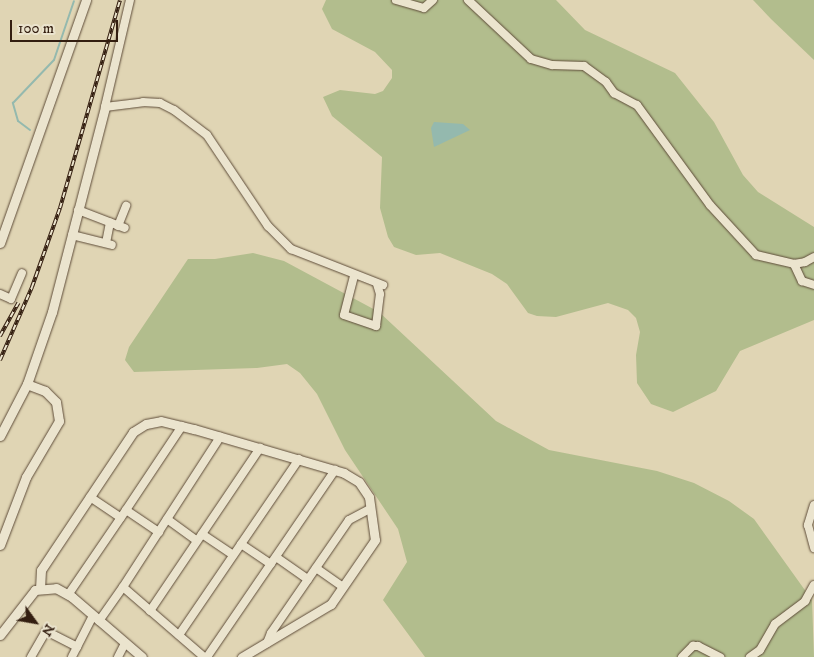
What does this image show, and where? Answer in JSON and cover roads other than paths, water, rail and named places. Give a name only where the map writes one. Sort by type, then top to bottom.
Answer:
[{"type":"street","points":[[0,243],[86,0]]},
{"type":"street","points":[[0,436],[27,384],[52,312],[105,107],[130,0]]},
{"type":"street","points":[[396,0],[424,8],[433,0]]},
{"type":"street","points":[[468,0],[532,59],[552,65],[584,66],[606,82],[614,93],[637,105],[710,205],[756,255],[794,264],[805,262],[814,256]]},
{"type":"street","points":[[105,107],[143,102],[160,103],[174,110],[207,135],[277,236],[291,249],[354,276],[380,284],[376,326],[344,315],[354,276]]},
{"type":"street","points":[[78,210],[122,227],[126,206]]},
{"type":"street","points":[[72,235],[109,244],[110,222]]},
{"type":"street","points":[[794,264],[802,281],[814,285]]},
{"type":"street","points":[[0,294],[11,299],[22,273]]},
{"type":"street","points":[[0,545],[26,476],[59,421],[56,402],[45,391],[27,384]]},
{"type":"street","points":[[40,589],[41,570],[133,432],[161,421],[335,470],[359,482],[369,497],[375,540],[331,604],[242,657]]},
{"type":"street","points":[[68,595],[182,426]]},
{"type":"street","points":[[72,657],[96,619],[123,587],[220,437]]},
{"type":"street","points":[[150,611],[260,448]]},
{"type":"street","points":[[179,635],[299,459]]},
{"type":"street","points":[[123,587],[206,657],[335,470]]},
{"type":"street","points":[[90,498],[121,518]]},
{"type":"street","points":[[814,505],[808,525],[814,548]]},
{"type":"street","points":[[267,643],[270,633],[349,520],[370,509]]},
{"type":"street","points":[[126,510],[158,532]]},
{"type":"street","points":[[167,520],[233,555]]},
{"type":"street","points":[[241,544],[308,579]]},
{"type":"street","points":[[316,568],[343,587]]},
{"type":"street","points":[[750,657],[760,650],[775,624],[805,601],[814,585]]},
{"type":"street","points":[[0,635],[28,598],[40,589],[56,588],[68,595],[142,657]]},
{"type":"street","points":[[31,657],[46,630],[77,647]]},
{"type":"street","points":[[118,657],[125,643]]},
{"type":"street","points":[[682,657],[693,646],[698,646],[720,657]]},
{"type":"water","points":[[434,122],[463,124],[470,130],[434,147],[431,128]]},
{"type":"waterway","points":[[30,130],[18,121],[13,103],[54,60],[74,1]]},
{"type":"railway","points":[[0,360],[32,287],[60,208],[120,0]]},
{"type":"railway","points":[[0,336],[18,303]]}]
